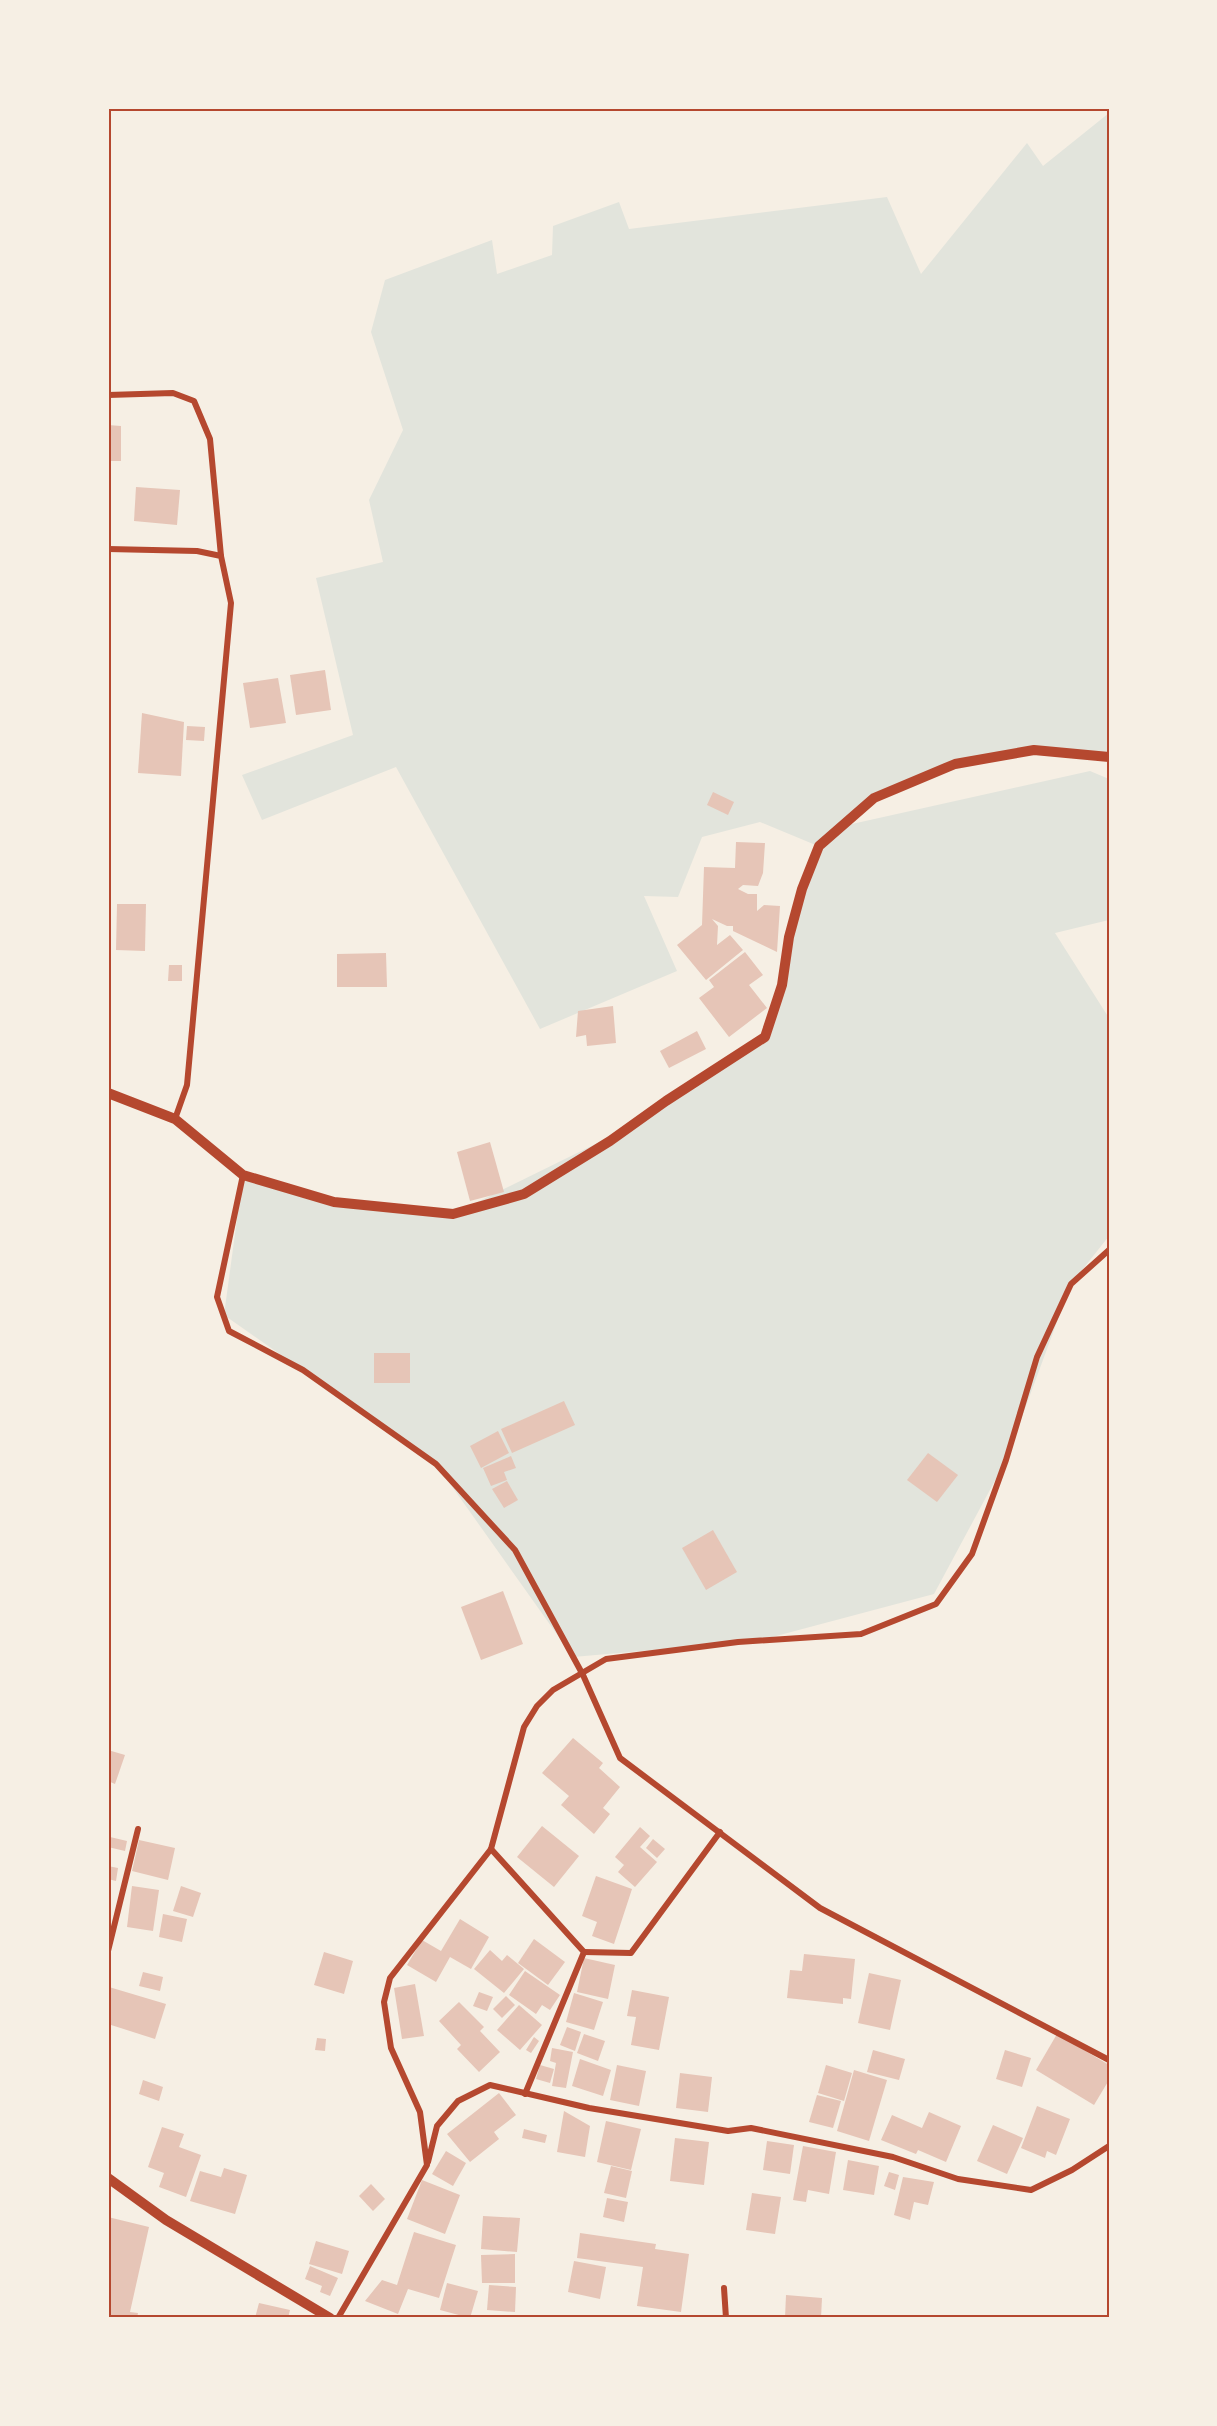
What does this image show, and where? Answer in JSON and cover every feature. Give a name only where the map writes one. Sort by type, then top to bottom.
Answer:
[{"type":"street","points":[[108,394],[173,393],[194,401],[210,439],[221,556],[231,603],[187,1085],[175,1119]]},
{"type":"street","points":[[108,549],[197,551],[221,556]]},
{"type":"street","points":[[108,1093],[175,1119],[243,1174],[334,1202],[453,1214],[524,1194],[610,1141],[666,1101],[765,1037],[782,986],[789,937],[819,846],[874,798],[955,764],[1034,750],[1109,757]]},
{"type":"street","points":[[243,1174],[217,1297],[229,1331],[303,1370],[436,1464],[515,1550],[583,1675],[620,1758],[820,1908],[1109,2060]]},
{"type":"street","points":[[427,2165],[420,2112],[391,2048],[384,2002],[390,1978],[491,1849],[524,1727],[537,1706],[553,1690],[583,1675],[606,1659],[738,1642],[861,1634],[936,1604],[972,1554],[1006,1460],[1037,1357],[1071,1284],[1109,1250]]},
{"type":"street","points":[[108,1952],[138,1829]]},
{"type":"street","points":[[491,1849],[584,1952],[631,1953],[720,1832]]},
{"type":"street","points":[[525,2094],[584,1952]]},
{"type":"street","points":[[338,2318],[427,2165],[437,2126],[458,2102],[490,2085],[589,2108],[728,2131],[751,2128],[893,2157],[958,2179],[1031,2190],[1072,2170],[1109,2146]]},
{"type":"street","points":[[108,2178],[166,2220],[330,2318]]},
{"type":"street","points":[[724,2288],[726,2318]]},
{"type":"shaded area","points":[[1109,113],[1109,757],[1034,750],[955,764],[874,798],[843,826],[1090,771],[1109,779],[1109,920],[1055,933],[1109,1018],[1109,1236],[1071,1284],[1006,1460],[934,1594],[757,1641],[573,1657],[436,1464],[224,1315],[243,1175],[361,1205],[453,1214],[628,1128],[765,1037],[818,846],[760,822],[702,837],[678,897],[644,896],[677,971],[540,1029],[396,767],[262,820],[242,775],[353,735],[316,578],[383,562],[369,500],[403,430],[371,332],[385,280],[492,240],[497,274],[552,255],[553,226],[619,202],[629,229],[887,197],[921,274],[1027,143],[1043,166]]},
{"type":"building","points":[[108,425],[121,426],[121,461],[108,461]]},
{"type":"building","points":[[136,487],[180,490],[177,525],[134,521]]},
{"type":"building","points":[[325,670],[331,710],[296,715],[290,675]]},
{"type":"building","points":[[278,678],[286,723],[250,728],[243,683]]},
{"type":"building","points":[[142,713],[184,722],[181,776],[138,773]]},
{"type":"building","points":[[187,726],[205,727],[204,741],[186,740]]},
{"type":"building","points":[[713,792],[734,802],[728,815],[707,805]]},
{"type":"building","points":[[736,842],[765,843],[763,873],[758,886],[743,885],[738,889],[748,894],[757,894],[757,911],[764,905],[780,906],[777,952],[733,931],[733,926],[727,926],[712,919],[718,926],[717,945],[730,935],[743,950],[706,980],[677,945],[702,925],[704,867],[735,868]]},
{"type":"building","points":[[117,904],[146,904],[145,951],[116,950]]},
{"type":"building","points":[[745,952],[763,975],[749,985],[767,1008],[729,1037],[699,998],[714,987],[709,980]]},
{"type":"building","points":[[386,953],[387,987],[337,987],[337,954]]},
{"type":"building","points":[[169,965],[182,965],[182,981],[168,981]]},
{"type":"building","points":[[613,1006],[616,1043],[587,1046],[586,1035],[576,1037],[578,1011]]},
{"type":"building","points":[[697,1031],[706,1049],[669,1068],[660,1051]]},
{"type":"building","points":[[490,1142],[504,1192],[470,1201],[457,1152]]},
{"type":"building","points":[[374,1353],[410,1353],[410,1383],[374,1383]]},
{"type":"building","points":[[564,1401],[575,1425],[512,1453],[501,1429]]},
{"type":"building","points":[[498,1431],[509,1453],[481,1468],[470,1446]]},
{"type":"building","points":[[928,1453],[958,1475],[937,1502],[907,1480]]},
{"type":"building","points":[[511,1456],[516,1468],[504,1472],[507,1480],[491,1486],[483,1468]]},
{"type":"building","points":[[507,1481],[518,1500],[504,1508],[492,1489]]},
{"type":"building","points":[[713,1530],[737,1572],[706,1590],[682,1548]]},
{"type":"building","points":[[503,1591],[523,1644],[481,1660],[461,1607]]},
{"type":"building","points":[[573,1738],[603,1763],[599,1768],[620,1787],[603,1808],[610,1814],[594,1834],[561,1805],[569,1796],[542,1773]]},
{"type":"building","points":[[108,1750],[125,1755],[115,1784],[108,1781]]},
{"type":"building","points":[[542,1826],[579,1856],[554,1887],[517,1857]]},
{"type":"building","points":[[640,1827],[650,1836],[640,1847],[657,1862],[635,1887],[618,1872],[624,1865],[615,1857]]},
{"type":"building","points":[[110,1837],[127,1841],[125,1851],[108,1847]]},
{"type":"building","points":[[653,1839],[665,1849],[657,1858],[646,1848]]},
{"type":"building","points":[[139,1840],[175,1848],[168,1880],[132,1871]]},
{"type":"building","points":[[108,1866],[118,1868],[116,1881],[108,1879]]},
{"type":"building","points":[[596,1876],[632,1889],[614,1944],[592,1936],[597,1922],[582,1916]]},
{"type":"building","points":[[132,1886],[159,1890],[153,1931],[127,1927]]},
{"type":"building","points":[[181,1886],[201,1893],[193,1917],[173,1911]]},
{"type":"building","points":[[163,1914],[187,1919],[182,1942],[159,1937]]},
{"type":"building","points":[[460,1919],[489,1937],[471,1969],[450,1957],[436,1982],[407,1965],[422,1940],[441,1951]]},
{"type":"building","points":[[534,1939],[565,1962],[548,1985],[518,1963]]},
{"type":"building","points":[[490,1950],[502,1961],[507,1955],[524,1969],[504,1993],[474,1969]]},
{"type":"building","points":[[324,1952],[353,1961],[344,1994],[314,1985]]},
{"type":"building","points":[[804,1954],[855,1959],[851,1999],[843,1998],[843,2004],[787,1998],[790,1970],[802,1971]]},
{"type":"building","points":[[584,1958],[615,1965],[608,1999],[577,1992]]},
{"type":"building","points":[[525,1971],[560,1995],[550,2010],[542,2005],[536,2014],[509,1995]]},
{"type":"building","points":[[143,1972],[163,1977],[160,1991],[139,1986]]},
{"type":"building","points":[[869,1973],[901,1980],[890,2030],[858,2023]]},
{"type":"building","points":[[415,1984],[424,2036],[402,2039],[394,1988]]},
{"type":"building","points":[[109,1987],[166,2004],[155,2039],[108,2024]]},
{"type":"building","points":[[632,1990],[669,1997],[659,2050],[631,2045],[636,2017],[627,2016]]},
{"type":"building","points":[[479,1992],[493,1997],[487,2011],[473,2006]]},
{"type":"building","points":[[574,1993],[603,2002],[594,2030],[566,2022]]},
{"type":"building","points":[[506,1996],[515,2005],[502,2018],[493,2009]]},
{"type":"building","points":[[459,2002],[484,2027],[480,2031],[500,2052],[479,2072],[457,2049],[461,2045],[439,2021]]},
{"type":"building","points":[[519,2005],[542,2025],[520,2050],[497,2030]]},
{"type":"building","points":[[567,2027],[581,2032],[575,2051],[560,2045]]},
{"type":"building","points":[[584,2034],[605,2041],[598,2061],[577,2053]]},
{"type":"building","points":[[1057,2034],[1109,2065],[1109,2080],[1094,2105],[1036,2070]]},
{"type":"building","points":[[534,2037],[539,2041],[531,2053],[526,2050]]},
{"type":"building","points":[[317,2038],[326,2039],[325,2051],[315,2050]]},
{"type":"building","points":[[552,2048],[573,2052],[566,2088],[552,2086],[556,2063],[550,2061]]},
{"type":"building","points":[[873,2050],[905,2059],[899,2080],[867,2072]]},
{"type":"building","points":[[1005,2050],[1031,2058],[1022,2087],[996,2079]]},
{"type":"building","points":[[580,2059],[611,2070],[603,2096],[572,2086]]},
{"type":"building","points":[[540,2065],[554,2069],[550,2083],[536,2079]]},
{"type":"building","points":[[617,2065],[646,2071],[639,2106],[610,2100]]},
{"type":"building","points":[[826,2065],[852,2073],[844,2101],[818,2093]]},
{"type":"building","points":[[854,2070],[887,2080],[869,2141],[837,2131]]},
{"type":"building","points":[[680,2073],[712,2077],[708,2112],[676,2108]]},
{"type":"building","points":[[143,2080],[163,2087],[159,2101],[139,2094]]},
{"type":"building","points":[[499,2093],[516,2115],[494,2132],[499,2139],[470,2162],[447,2134]]},
{"type":"building","points":[[817,2095],[841,2101],[833,2128],[809,2122]]},
{"type":"building","points":[[1037,2106],[1070,2119],[1056,2155],[1047,2151],[1045,2158],[1021,2148]]},
{"type":"building","points":[[564,2111],[590,2126],[585,2157],[557,2152]]},
{"type":"building","points":[[929,2112],[961,2126],[946,2162],[918,2150],[916,2154],[881,2140],[892,2115],[922,2128]]},
{"type":"building","points":[[606,2121],[641,2129],[631,2170],[597,2162]]},
{"type":"building","points":[[993,2125],[1023,2138],[1007,2174],[977,2161]]},
{"type":"building","points":[[162,2127],[184,2134],[179,2147],[201,2155],[186,2197],[159,2187],[164,2173],[148,2167]]},
{"type":"building","points":[[524,2129],[547,2135],[545,2143],[522,2138]]},
{"type":"building","points":[[675,2138],[709,2142],[704,2185],[670,2181]]},
{"type":"building","points":[[767,2141],[794,2145],[790,2174],[763,2170]]},
{"type":"building","points":[[803,2146],[836,2152],[829,2194],[808,2190],[806,2202],[793,2200]]},
{"type":"building","points":[[446,2151],[466,2163],[453,2186],[432,2174]]},
{"type":"building","points":[[848,2160],[879,2166],[874,2195],[843,2190]]},
{"type":"building","points":[[611,2166],[632,2171],[626,2198],[604,2193]]},
{"type":"building","points":[[224,2168],[247,2175],[235,2214],[190,2201],[200,2171],[221,2177]]},
{"type":"building","points":[[889,2172],[899,2175],[895,2190],[884,2186]]},
{"type":"building","points":[[903,2177],[934,2182],[928,2205],[914,2202],[910,2220],[894,2215]]},
{"type":"building","points":[[422,2180],[460,2195],[445,2234],[407,2219]]},
{"type":"building","points":[[371,2184],[385,2199],[373,2211],[359,2196]]},
{"type":"building","points":[[752,2193],[781,2197],[775,2234],[746,2230]]},
{"type":"building","points":[[607,2198],[628,2202],[624,2222],[603,2217]]},
{"type":"building","points":[[483,2216],[520,2218],[517,2252],[481,2249]]},
{"type":"building","points":[[108,2217],[149,2227],[130,2312],[138,2313],[137,2318],[108,2318]]},
{"type":"building","points":[[414,2232],[456,2245],[439,2298],[408,2289],[398,2314],[365,2301],[382,2280],[397,2285]]},
{"type":"building","points":[[580,2233],[656,2244],[655,2249],[689,2254],[681,2312],[637,2306],[643,2267],[577,2258]]},
{"type":"building","points":[[316,2241],[349,2251],[342,2274],[309,2264]]},
{"type":"building","points":[[515,2254],[515,2283],[482,2283],[481,2255]]},
{"type":"building","points":[[574,2261],[606,2267],[600,2299],[568,2292]]},
{"type":"building","points":[[310,2266],[338,2278],[330,2296],[320,2292],[322,2286],[305,2279]]},
{"type":"building","points":[[447,2283],[478,2291],[470,2318],[440,2310]]},
{"type":"building","points":[[489,2285],[516,2287],[515,2312],[487,2310]]},
{"type":"building","points":[[786,2295],[822,2298],[821,2318],[785,2318]]},
{"type":"building","points":[[259,2303],[290,2310],[288,2318],[255,2318]]}]
